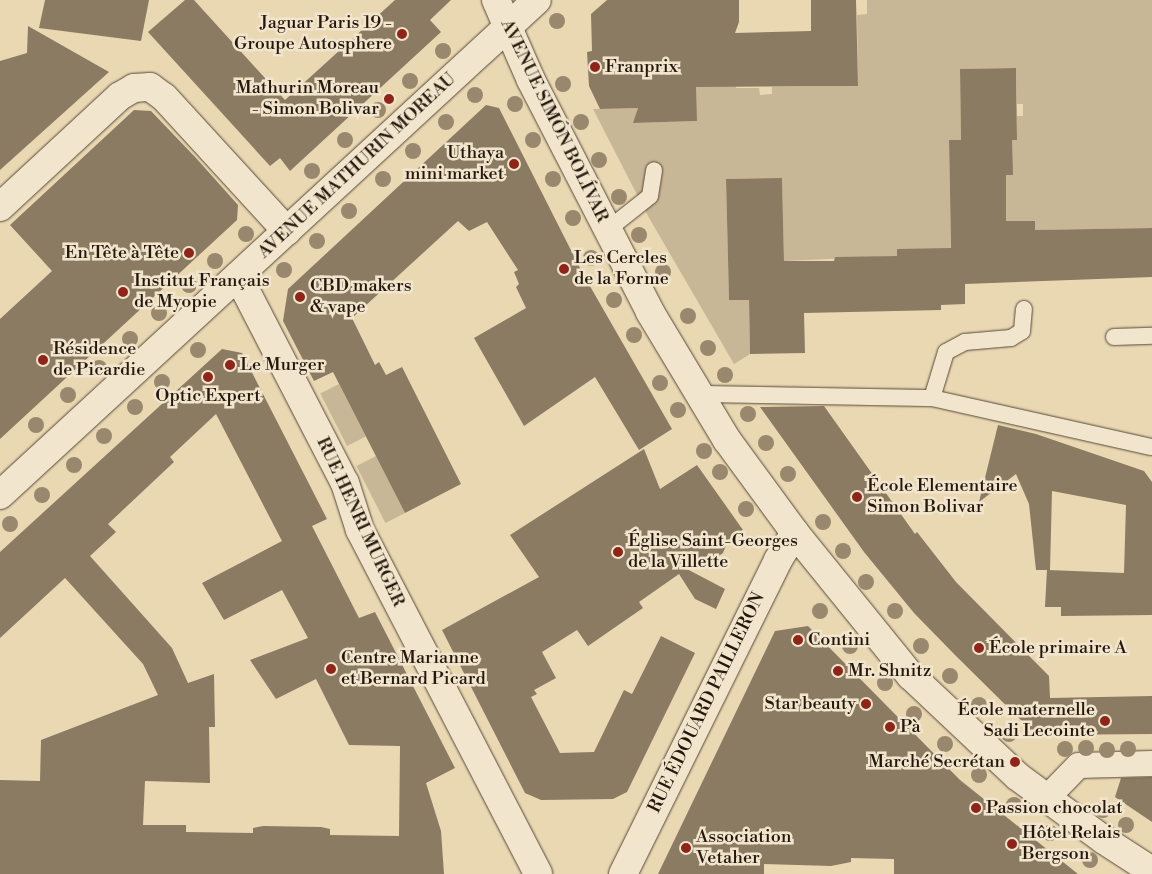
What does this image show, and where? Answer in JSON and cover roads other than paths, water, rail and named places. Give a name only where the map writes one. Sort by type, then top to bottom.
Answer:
[{"type":"street","name":"AVENUE SIMÓN BOLÍVAR","points":[[496,0],[531,80],[606,231],[727,440],[795,533],[911,676],[1017,776],[1046,799],[1152,871]]},
{"type":"street","name":"AVENUE MATHURIN MOREAU","points":[[0,495],[537,0]]},
{"type":"street","points":[[0,207],[120,96],[134,88],[150,87],[164,97],[287,231]]},
{"type":"street","name":"RUE HENRI MURGER","points":[[238,276],[345,483],[360,530],[538,874]]},
{"type":"street","name":"RUE ÉDOUARD PAILLERON","points":[[622,874],[778,560],[795,533]]},
{"type":"street","points":[[1046,799],[1078,765],[1152,763]]},
{"type":"lane","points":[[606,231],[650,196],[654,170]]},
{"type":"lane","points":[[932,398],[946,352],[965,342],[1012,338],[1022,330],[1024,309]]},
{"type":"lane","points":[[1114,337],[1152,336]]},
{"type":"lane","points":[[699,394],[932,398],[1152,447]]},
{"type":"place","name":"Jaguar Paris 19 - Groupe Autosphere","points":[[402,34]]},
{"type":"place","name":"Franprix","points":[[595,67]]},
{"type":"place","name":"Mathurin Moreau - Simon Bolivar","points":[[389,99]]},
{"type":"place","name":"Uthaya mini market","points":[[514,164]]},
{"type":"place","name":"En Tête à Tête","points":[[189,253]]},
{"type":"place","name":"Les Cercles de la Forme","points":[[564,269]]},
{"type":"place","name":"Institut Français de Myopie","points":[[123,292]]},
{"type":"place","name":"CBD makers & vape","points":[[300,297]]},
{"type":"place","name":"Résidence de Picardie","points":[[43,360]]},
{"type":"place","name":"Le Murger","points":[[230,365]]},
{"type":"place","name":"Optic Expert","points":[[208,377]]},
{"type":"place","name":"École Elementaire Simon Bolivar","points":[[857,497]]},
{"type":"place","name":"Église Saint-Georges de la Villette","points":[[618,552]]},
{"type":"place","name":"Contini","points":[[798,640]]},
{"type":"place","name":"École primaire A","points":[[979,648]]},
{"type":"place","name":"Centre Marianne et Bernard Picard","points":[[331,669]]},
{"type":"place","name":"Mr. Shnitz","points":[[838,671]]},
{"type":"place","name":"Star beauty","points":[[866,704]]},
{"type":"place","name":"École maternelle Sadi Lecointe","points":[[1105,721]]},
{"type":"place","name":"Pà","points":[[890,727]]},
{"type":"place","name":"Marché Secrétan","points":[[1015,762]]},
{"type":"place","name":"Passion chocolat","points":[[976,808]]},
{"type":"place","name":"Hôtel Relais Bergson","points":[[1012,844]]},
{"type":"place","name":"Association Vetaher","points":[[686,848]]}]
